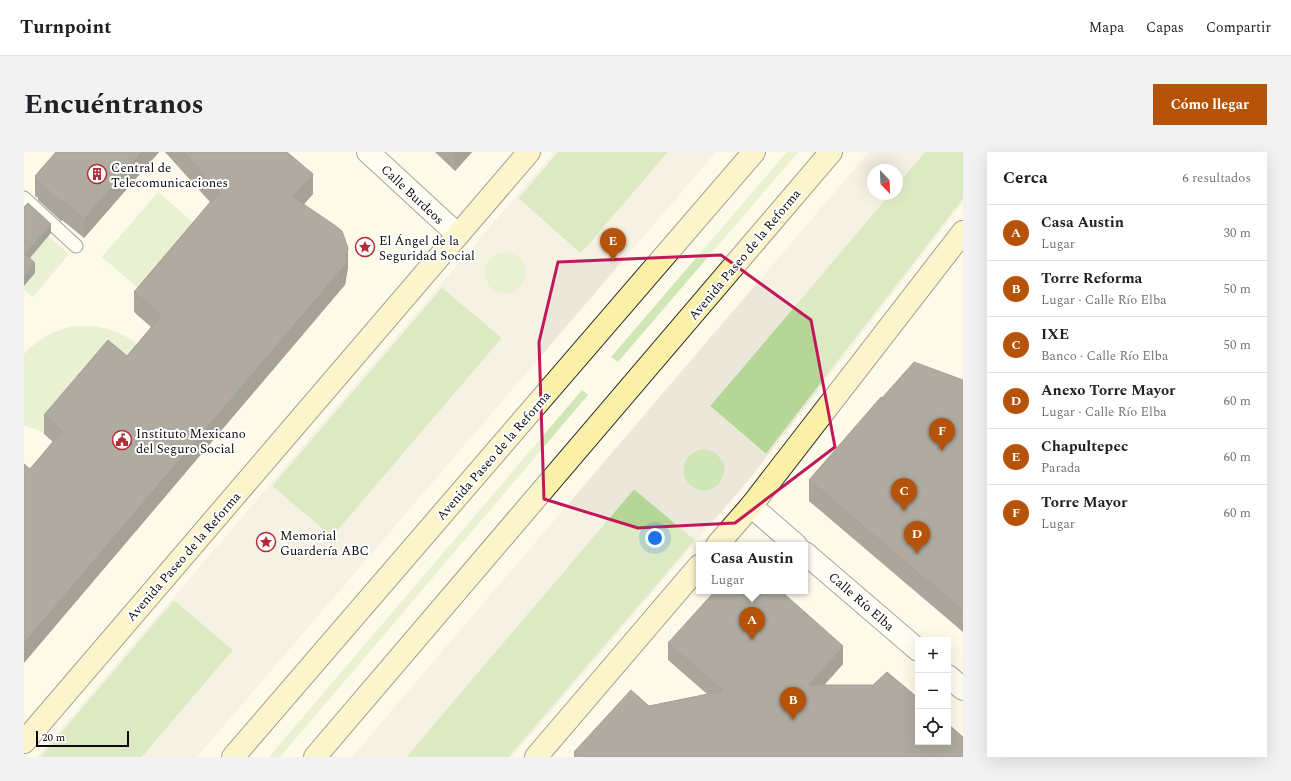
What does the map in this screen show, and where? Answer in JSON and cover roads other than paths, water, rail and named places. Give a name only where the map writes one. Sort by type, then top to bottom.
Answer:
[{"type":"main road","name":"Avenida Paseo de la Reforma","points":[[24,742],[530,152]]},
{"type":"main road","name":"Avenida Paseo de la Reforma","points":[[233,757],[754,152]]},
{"type":"main road","name":"Avenida Paseo de la Reforma","points":[[315,757],[831,152]]},
{"type":"main road","points":[[720,542],[751,506],[963,232]]},
{"type":"main road","points":[[536,757],[696,570]]},
{"type":"street","name":"Calle Burdeos","points":[[368,152],[458,235]]},
{"type":"street","points":[[751,506],[793,542]]},
{"type":"street","name":"Calle Río Elba","points":[[808,556],[915,647]]},
{"type":"street","points":[[951,679],[963,689]]},
{"type":"lane","points":[[24,198],[76,246]]},
{"type":"place","name":"Central de Telecomunicaciones","points":[[97,174]]},
{"type":"place","name":"El Ángel de la Seguridad Social","points":[[365,247]]},
{"type":"place","name":"Chapultepec","points":[[613,261]]},
{"type":"place","name":"Instituto Mexicano del Seguro Social","points":[[122,440]]},
{"type":"place","name":"Torre Mayor","points":[[942,451]]},
{"type":"place","name":"IXE","points":[[904,511]]},
{"type":"place","name":"Memorial Guardería ABC","points":[[266,542]]},
{"type":"place","name":"Anexo Torre Mayor","points":[[917,554]]},
{"type":"place","name":"Casa Austin","points":[[752,640]]},
{"type":"place","name":"Torre Reforma","points":[[793,720]]}]
